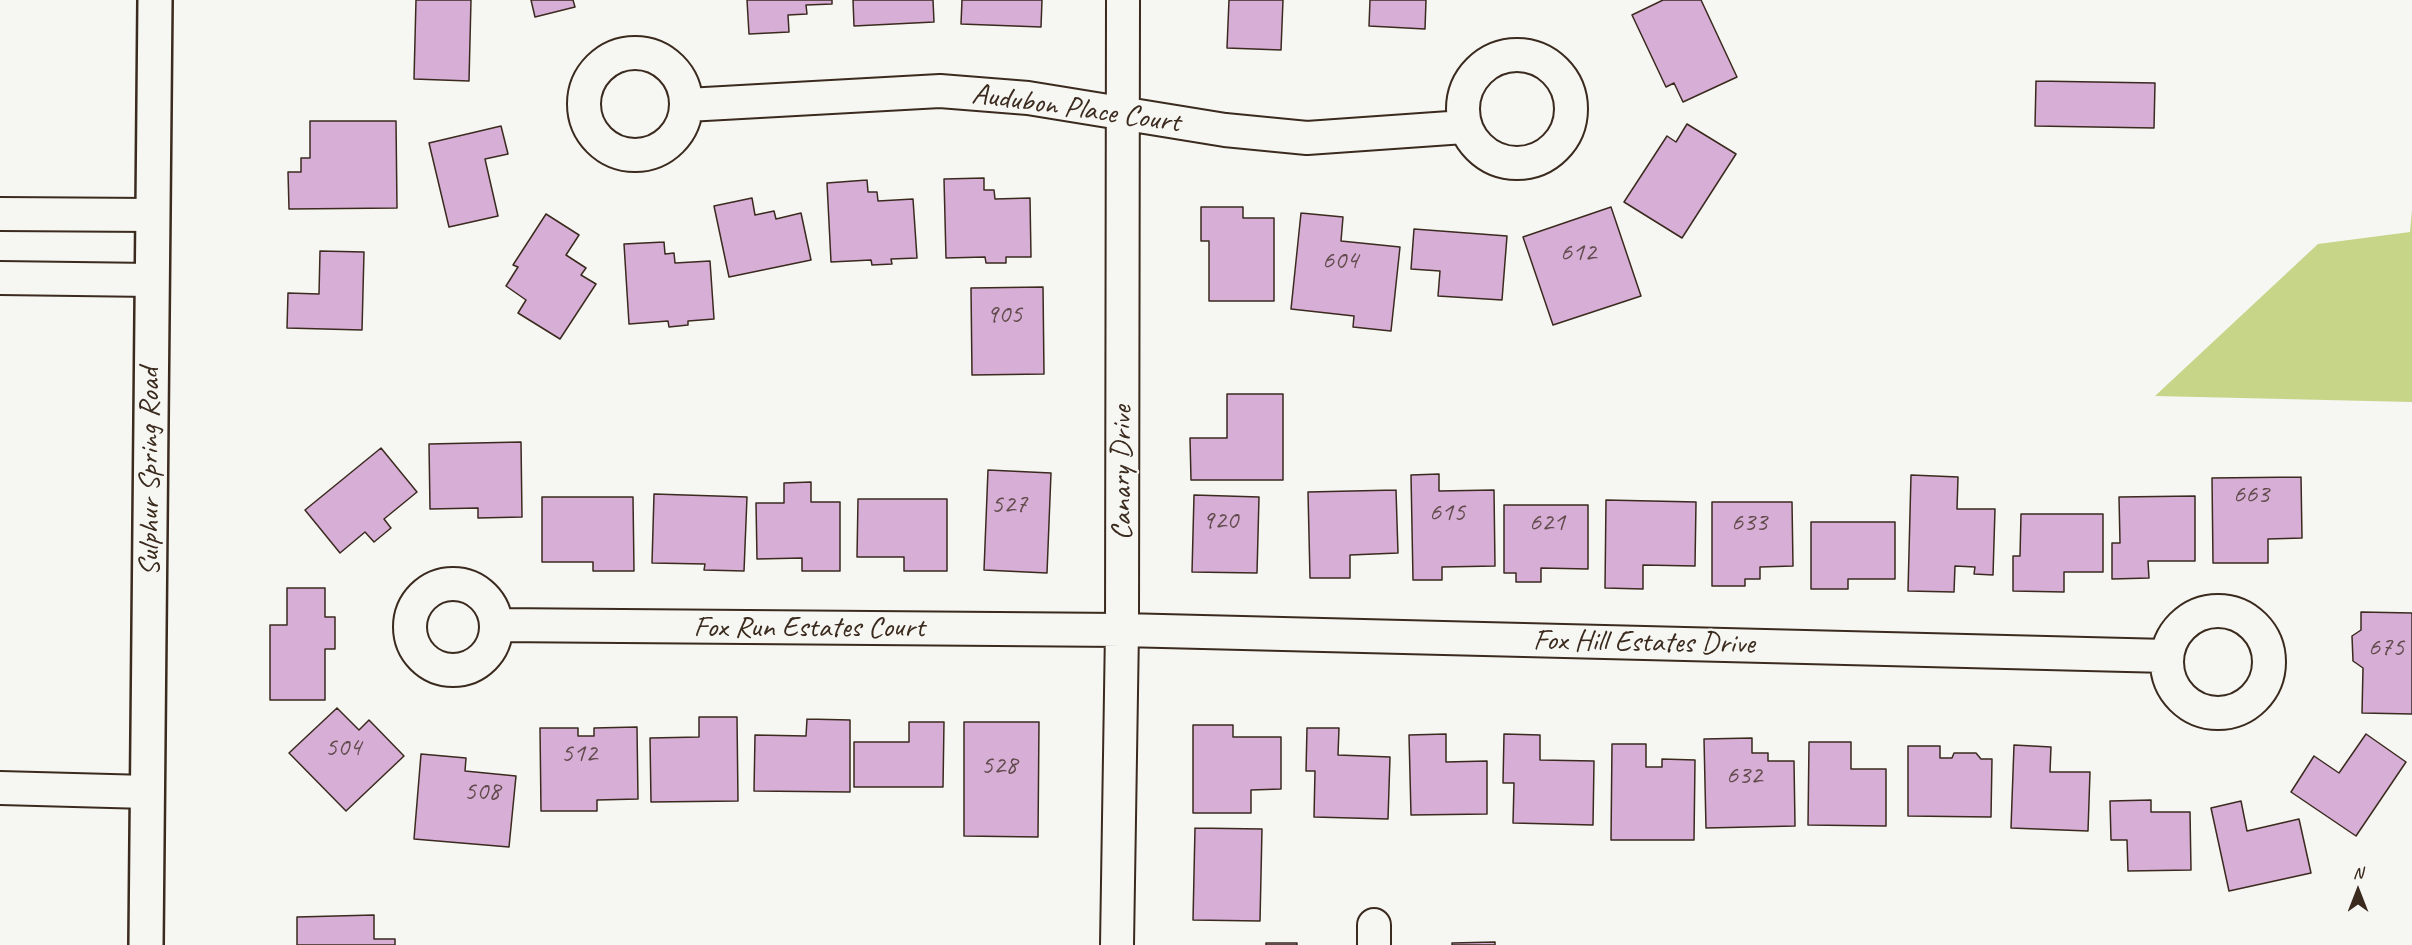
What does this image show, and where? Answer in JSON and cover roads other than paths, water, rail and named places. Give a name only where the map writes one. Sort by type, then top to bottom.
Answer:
[{"type":"main road","name":"Sulphur Spring Road","points":[[146,945],[155,0]]},
{"type":"street","name":"Canary Drive","points":[[1117,945],[1122,630],[1123,0]]},
{"type":"street","name":"Audubon Place Court","points":[[687,105],[940,92],[1028,98],[1225,130],[1307,138],[1464,127]]},
{"type":"street","points":[[0,214],[152,215]]},
{"type":"street","points":[[0,278],[152,280]]},
{"type":"street","name":"Fox Run Estates Court","points":[[497,625],[1122,630]]},
{"type":"street","name":"Fox Hill Estates Drive","points":[[1122,630],[2167,656]]},
{"type":"street","points":[[0,788],[147,792]]}]
